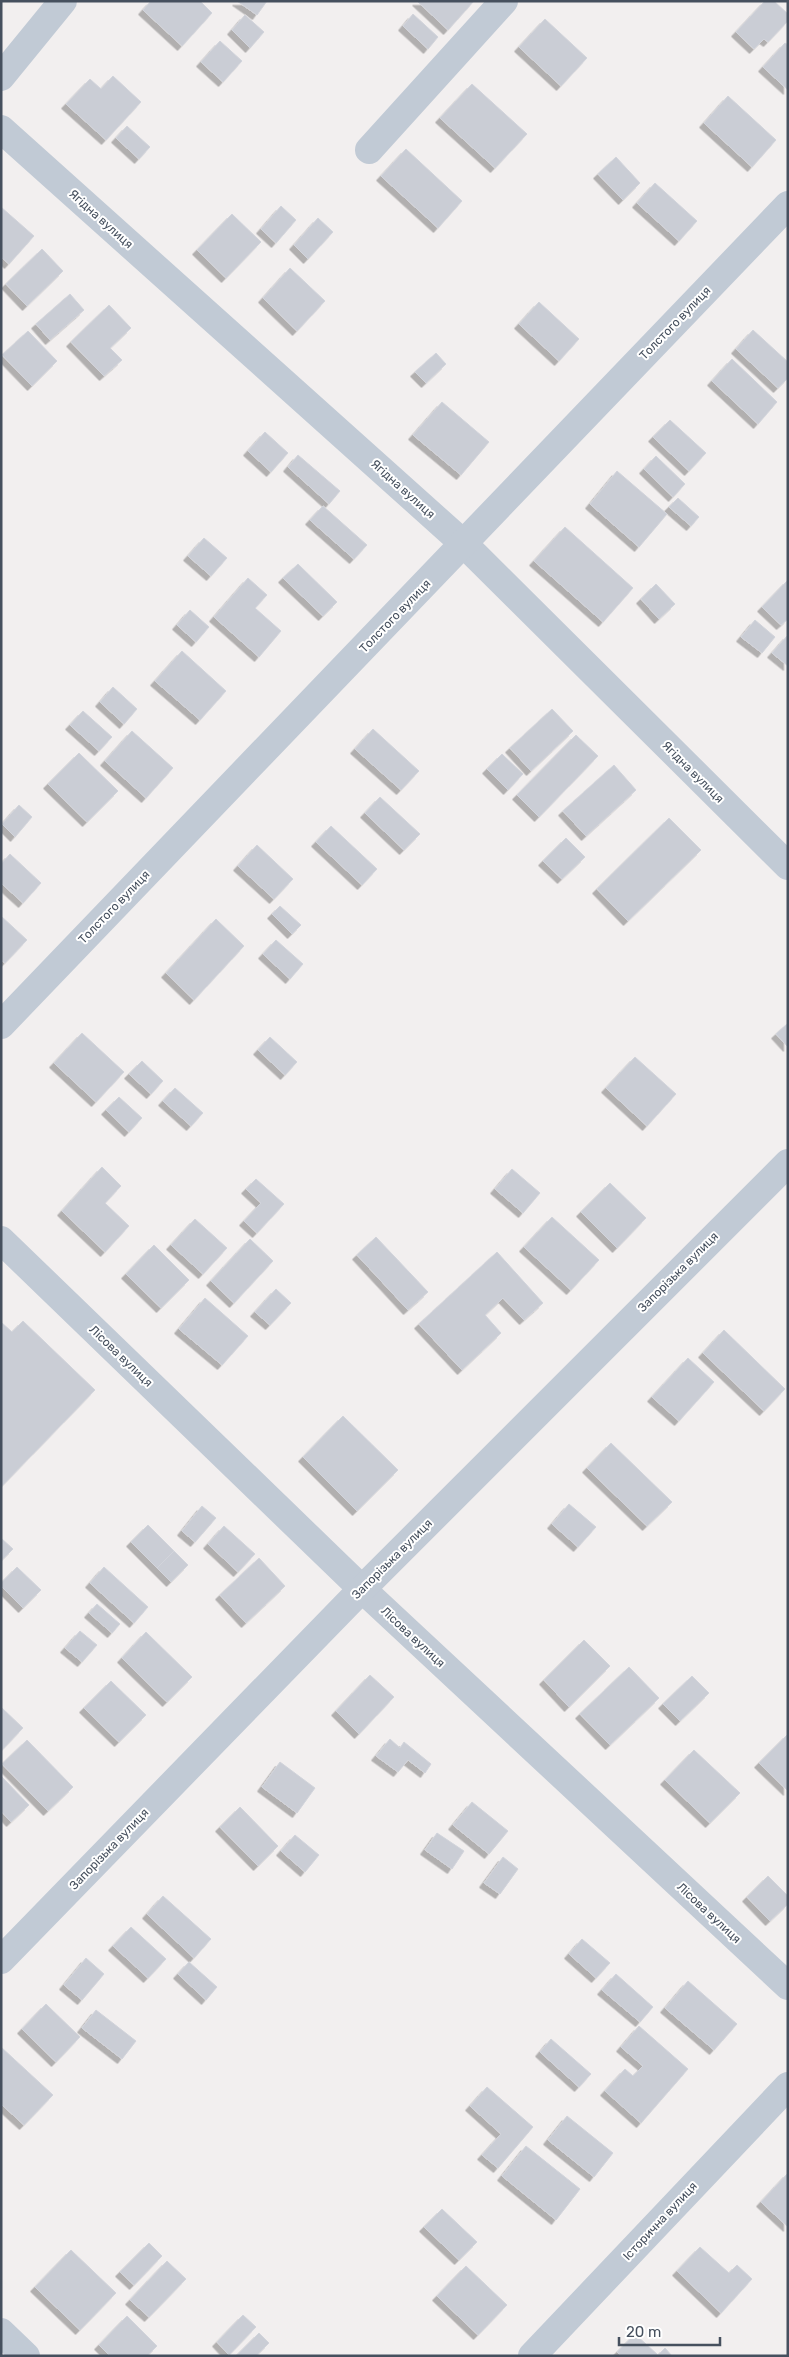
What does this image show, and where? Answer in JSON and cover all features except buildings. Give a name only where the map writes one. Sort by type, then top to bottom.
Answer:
[{"type":"street","points":[[1,77],[63,1]]},
{"type":"street","points":[[369,150],[504,1]]},
{"type":"street","name":"Ягідна вулиця","points":[[1,129],[464,544],[788,866]]},
{"type":"street","name":"Толстого вулиця","points":[[1,1025],[788,205]]},
{"type":"street","name":"Запорізька вулиця","points":[[1,1960],[362,1590],[788,1163]]},
{"type":"street","name":"Лісова вулиця","points":[[1,1240],[362,1590],[788,1986]]},
{"type":"street","name":"Історична вулиця","points":[[532,2356],[788,2086]]},
{"type":"street","points":[[1,2332],[26,2356]]}]
